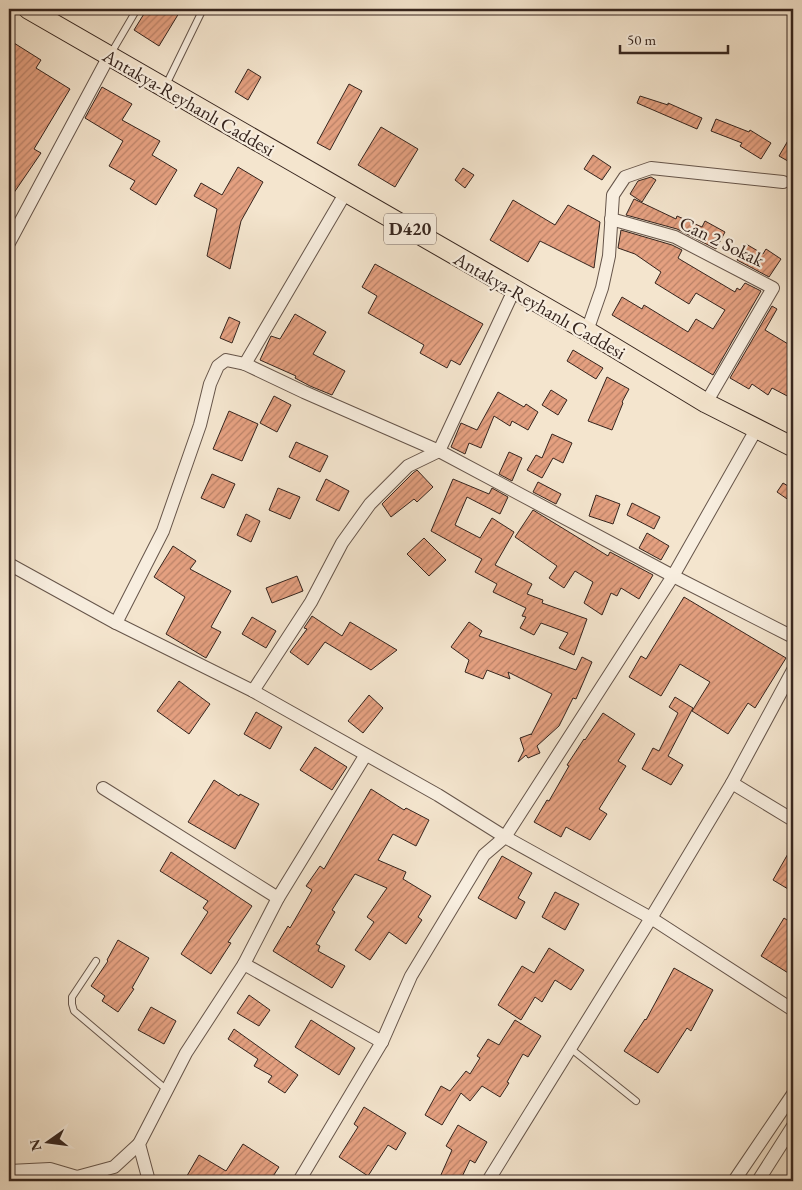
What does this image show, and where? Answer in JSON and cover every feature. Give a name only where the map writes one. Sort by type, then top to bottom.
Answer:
[{"type":"main road","name":"Antakya-Reyhanlı Caddesi","points":[[28,9],[587,331],[706,403],[793,447]]},
{"type":"street","points":[[9,240],[109,56]]},
{"type":"street","points":[[587,331],[602,288],[609,256],[614,195],[625,177],[651,168],[783,182]]},
{"type":"street","points":[[244,364],[346,192]]},
{"type":"street","name":"Can 2 Sokak","points":[[611,219],[675,237],[772,288],[706,403]]},
{"type":"street","points":[[252,691],[311,602],[342,544],[370,504],[408,466],[438,451],[514,290]]},
{"type":"street","points":[[116,623],[163,531],[200,425],[210,384],[218,366],[226,360],[244,364],[438,451],[673,576],[793,637]]},
{"type":"street","points":[[299,1181],[382,1042],[411,976],[484,855],[505,837],[673,576],[757,428]]},
{"type":"street","points":[[9,564],[116,623],[252,691],[365,756],[438,795],[505,837],[651,918],[793,1010]]},
{"type":"street","points":[[488,1181],[651,918],[732,783],[793,670]]},
{"type":"street","points":[[9,1171],[50,1169],[77,1177],[114,1167],[139,1144],[186,1053],[244,964],[278,898],[365,756]]},
{"type":"street","points":[[732,783],[793,820]]},
{"type":"street","points":[[103,788],[278,898]]},
{"type":"street","points":[[244,964],[382,1042]]},
{"type":"street","points":[[734,1181],[793,1094]]},
{"type":"street","points":[[760,1180],[793,1126]]},
{"type":"street","points":[[139,1144],[149,1181]]},
{"type":"lane","points":[[109,56],[137,9]]},
{"type":"lane","points":[[164,88],[203,9]]},
{"type":"lane","points":[[96,961],[72,997],[74,1010],[167,1090]]},
{"type":"lane","points":[[570,1048],[636,1101]]},
{"type":"building","points":[[147,9],[172,9],[179,13],[159,46],[134,30]]},
{"type":"building","points":[[14,43],[41,60],[36,68],[70,89],[34,149],[41,153],[9,200],[9,51]]},
{"type":"building","points":[[248,69],[261,77],[248,100],[235,92]]},
{"type":"building","points":[[349,84],[362,91],[330,150],[317,143]]},
{"type":"building","points":[[102,87],[132,104],[122,120],[160,141],[152,155],[177,170],[156,205],[130,189],[135,181],[109,166],[123,141],[85,118]]},
{"type":"building","points":[[640,96],[668,105],[668,103],[702,118],[697,129],[637,103]]},
{"type":"building","points":[[716,119],[749,132],[750,130],[771,143],[761,159],[740,146],[742,143],[711,131]]},
{"type":"building","points":[[381,127],[418,149],[395,187],[358,165]]},
{"type":"building","points":[[793,132],[793,164],[779,156]]},
{"type":"building","points":[[593,155],[611,167],[602,180],[584,169]]},
{"type":"building","points":[[238,167],[263,182],[241,221],[230,269],[207,256],[217,209],[194,196],[201,183],[222,195]]},
{"type":"building","points":[[463,168],[474,175],[465,188],[455,180]]},
{"type":"building","points":[[651,177],[656,180],[642,202],[630,194],[638,181]]},
{"type":"building","points":[[634,199],[676,219],[677,216],[702,227],[705,221],[725,232],[716,249],[677,229],[626,215]]},
{"type":"building","points":[[513,200],[555,225],[568,205],[600,222],[594,268],[540,241],[528,262],[490,240]]},
{"type":"building","points":[[621,230],[672,245],[682,250],[678,258],[735,292],[737,288],[740,290],[745,283],[761,291],[713,375],[612,315],[622,297],[642,309],[644,305],[688,332],[696,319],[713,329],[725,310],[696,293],[689,304],[655,283],[661,272],[635,254],[618,248]]},
{"type":"building","points":[[746,244],[763,254],[766,249],[781,259],[769,277],[737,260]]},
{"type":"building","points":[[375,264],[483,324],[460,365],[451,360],[447,368],[420,353],[424,345],[368,313],[377,296],[362,287]]},
{"type":"building","points":[[772,306],[777,309],[765,330],[793,347],[793,399],[772,388],[768,395],[752,384],[749,389],[730,378]]},
{"type":"building","points":[[295,314],[326,332],[313,354],[345,371],[332,395],[310,386],[295,378],[296,376],[260,360],[271,336],[280,339]]},
{"type":"building","points":[[229,317],[240,322],[232,343],[220,338]]},
{"type":"building","points":[[573,350],[603,368],[596,379],[567,361]]},
{"type":"building","points":[[607,377],[629,389],[612,430],[588,421]]},
{"type":"building","points":[[551,390],[567,400],[558,415],[542,405]]},
{"type":"building","points":[[498,392],[524,407],[526,404],[538,412],[528,430],[512,421],[510,426],[494,416],[481,448],[469,443],[465,454],[451,447],[461,423],[477,430]]},
{"type":"building","points":[[274,396],[291,405],[277,432],[260,423]]},
{"type":"building","points":[[229,411],[258,424],[242,461],[213,449]]},
{"type":"building","points":[[552,434],[572,443],[563,463],[553,458],[542,478],[527,470],[536,455],[542,458]]},
{"type":"building","points":[[296,442],[328,456],[320,472],[289,457]]},
{"type":"building","points":[[509,452],[522,458],[512,481],[499,474]]},
{"type":"building","points":[[417,470],[433,487],[417,502],[414,499],[391,517],[382,504]]},
{"type":"building","points":[[212,474],[235,484],[224,508],[201,498]]},
{"type":"building","points":[[326,479],[349,491],[339,511],[316,500]]},
{"type":"building","points":[[453,479],[489,494],[492,488],[508,497],[500,514],[467,497],[455,525],[480,538],[492,518],[514,532],[495,565],[532,584],[527,594],[543,600],[542,603],[587,619],[574,655],[559,648],[568,633],[541,623],[534,635],[520,628],[526,617],[522,616],[526,608],[493,592],[497,584],[475,572],[482,559],[431,531]]},
{"type":"building","points":[[538,482],[561,494],[556,504],[533,492]]},
{"type":"building","points":[[783,483],[793,489],[793,503],[777,492]]},
{"type":"building","points":[[278,488],[300,497],[290,519],[269,510]]},
{"type":"building","points":[[596,495],[620,504],[613,524],[589,516]]},
{"type":"building","points":[[632,503],[660,517],[654,529],[627,515]]},
{"type":"building","points":[[533,510],[608,556],[610,552],[653,575],[639,599],[621,588],[617,596],[611,593],[602,615],[584,603],[593,582],[575,571],[564,588],[549,578],[557,566],[515,537]]},
{"type":"building","points":[[246,514],[260,521],[251,542],[237,535]]},
{"type":"building","points":[[647,533],[669,546],[661,560],[639,548]]},
{"type":"building","points":[[424,538],[446,560],[429,576],[407,554]]},
{"type":"building","points":[[173,546],[196,561],[190,569],[231,591],[211,627],[221,632],[206,658],[166,634],[185,597],[154,577]]},
{"type":"building","points":[[297,576],[303,591],[272,603],[266,588]]},
{"type":"building","points":[[684,597],[786,658],[755,708],[748,703],[728,734],[692,711],[710,682],[680,664],[661,696],[629,677],[641,656],[646,659]]},
{"type":"building","points":[[312,616],[342,636],[350,622],[397,650],[371,670],[325,642],[308,665],[290,652],[307,629],[304,628]]},
{"type":"building","points":[[252,617],[276,631],[266,648],[242,634]]},
{"type":"building","points":[[469,622],[482,631],[479,636],[576,670],[582,657],[592,662],[576,699],[573,698],[559,726],[537,746],[540,753],[528,758],[526,755],[518,762],[524,750],[520,738],[531,735],[552,694],[508,672],[510,679],[487,670],[483,679],[465,672],[469,660],[451,647]]},
{"type":"building","points":[[179,681],[210,704],[189,734],[157,711]]},
{"type":"building","points":[[369,695],[383,708],[363,733],[348,721]]},
{"type":"building","points":[[675,697],[693,708],[668,756],[683,765],[671,785],[642,769],[653,748],[659,751],[678,713],[669,707]]},
{"type":"building","points":[[256,712],[282,727],[270,749],[244,734]]},
{"type":"building","points":[[603,713],[635,734],[618,761],[626,766],[599,809],[607,814],[590,840],[566,827],[561,837],[534,822],[547,800],[549,801],[569,766],[567,765]]},
{"type":"building","points":[[315,747],[347,767],[332,790],[300,770]]},
{"type":"building","points":[[214,780],[239,796],[240,794],[259,804],[235,849],[188,822]]},
{"type":"building","points":[[371,789],[404,810],[406,808],[429,820],[416,846],[393,834],[378,860],[406,872],[403,879],[431,896],[418,917],[422,920],[406,944],[389,932],[370,960],[355,950],[374,922],[367,917],[387,888],[355,874],[332,910],[335,912],[316,944],[320,946],[318,951],[345,966],[332,988],[273,951],[288,926],[290,928],[312,890],[306,886],[320,866],[324,869]]},
{"type":"building","points":[[793,845],[793,892],[773,880]]},
{"type":"building","points":[[171,852],[252,906],[228,942],[231,943],[211,974],[181,954],[208,912],[203,908],[208,901],[160,871]]},
{"type":"building","points":[[502,856],[532,873],[518,898],[525,902],[516,919],[478,898]]},
{"type":"building","points":[[555,892],[579,904],[565,930],[542,917]]},
{"type":"building","points":[[784,918],[793,924],[793,976],[761,956]]},
{"type":"building","points":[[118,940],[149,958],[132,988],[134,989],[118,1012],[102,1001],[105,996],[91,986],[108,961]]},
{"type":"building","points":[[549,948],[584,970],[571,990],[555,980],[542,1002],[535,997],[521,1020],[498,1005],[522,966],[534,973]]},
{"type":"building","points":[[674,968],[713,990],[691,1031],[687,1028],[658,1073],[624,1051],[646,1020]]},
{"type":"building","points":[[249,995],[270,1010],[259,1026],[237,1013]]},
{"type":"building","points":[[151,1007],[176,1021],[164,1044],[138,1030]]},
{"type":"building","points":[[311,1020],[355,1048],[339,1075],[295,1047]]},
{"type":"building","points":[[515,1020],[541,1036],[528,1057],[523,1054],[500,1097],[482,1086],[470,1101],[461,1093],[442,1125],[425,1115],[441,1086],[450,1091],[466,1071],[470,1074],[480,1058],[477,1056],[488,1039],[499,1045]]},
{"type":"building","points":[[234,1029],[298,1075],[285,1093],[268,1082],[272,1076],[254,1066],[258,1059],[228,1039]]},
{"type":"building","points":[[364,1107],[406,1133],[396,1150],[388,1145],[368,1176],[339,1157],[358,1127],[354,1124]]},
{"type":"building","points":[[458,1125],[487,1142],[475,1163],[470,1160],[460,1181],[449,1181],[440,1177],[452,1150],[446,1146]]},
{"type":"building","points":[[243,1144],[279,1167],[270,1181],[184,1181],[199,1155],[226,1171]]}]
